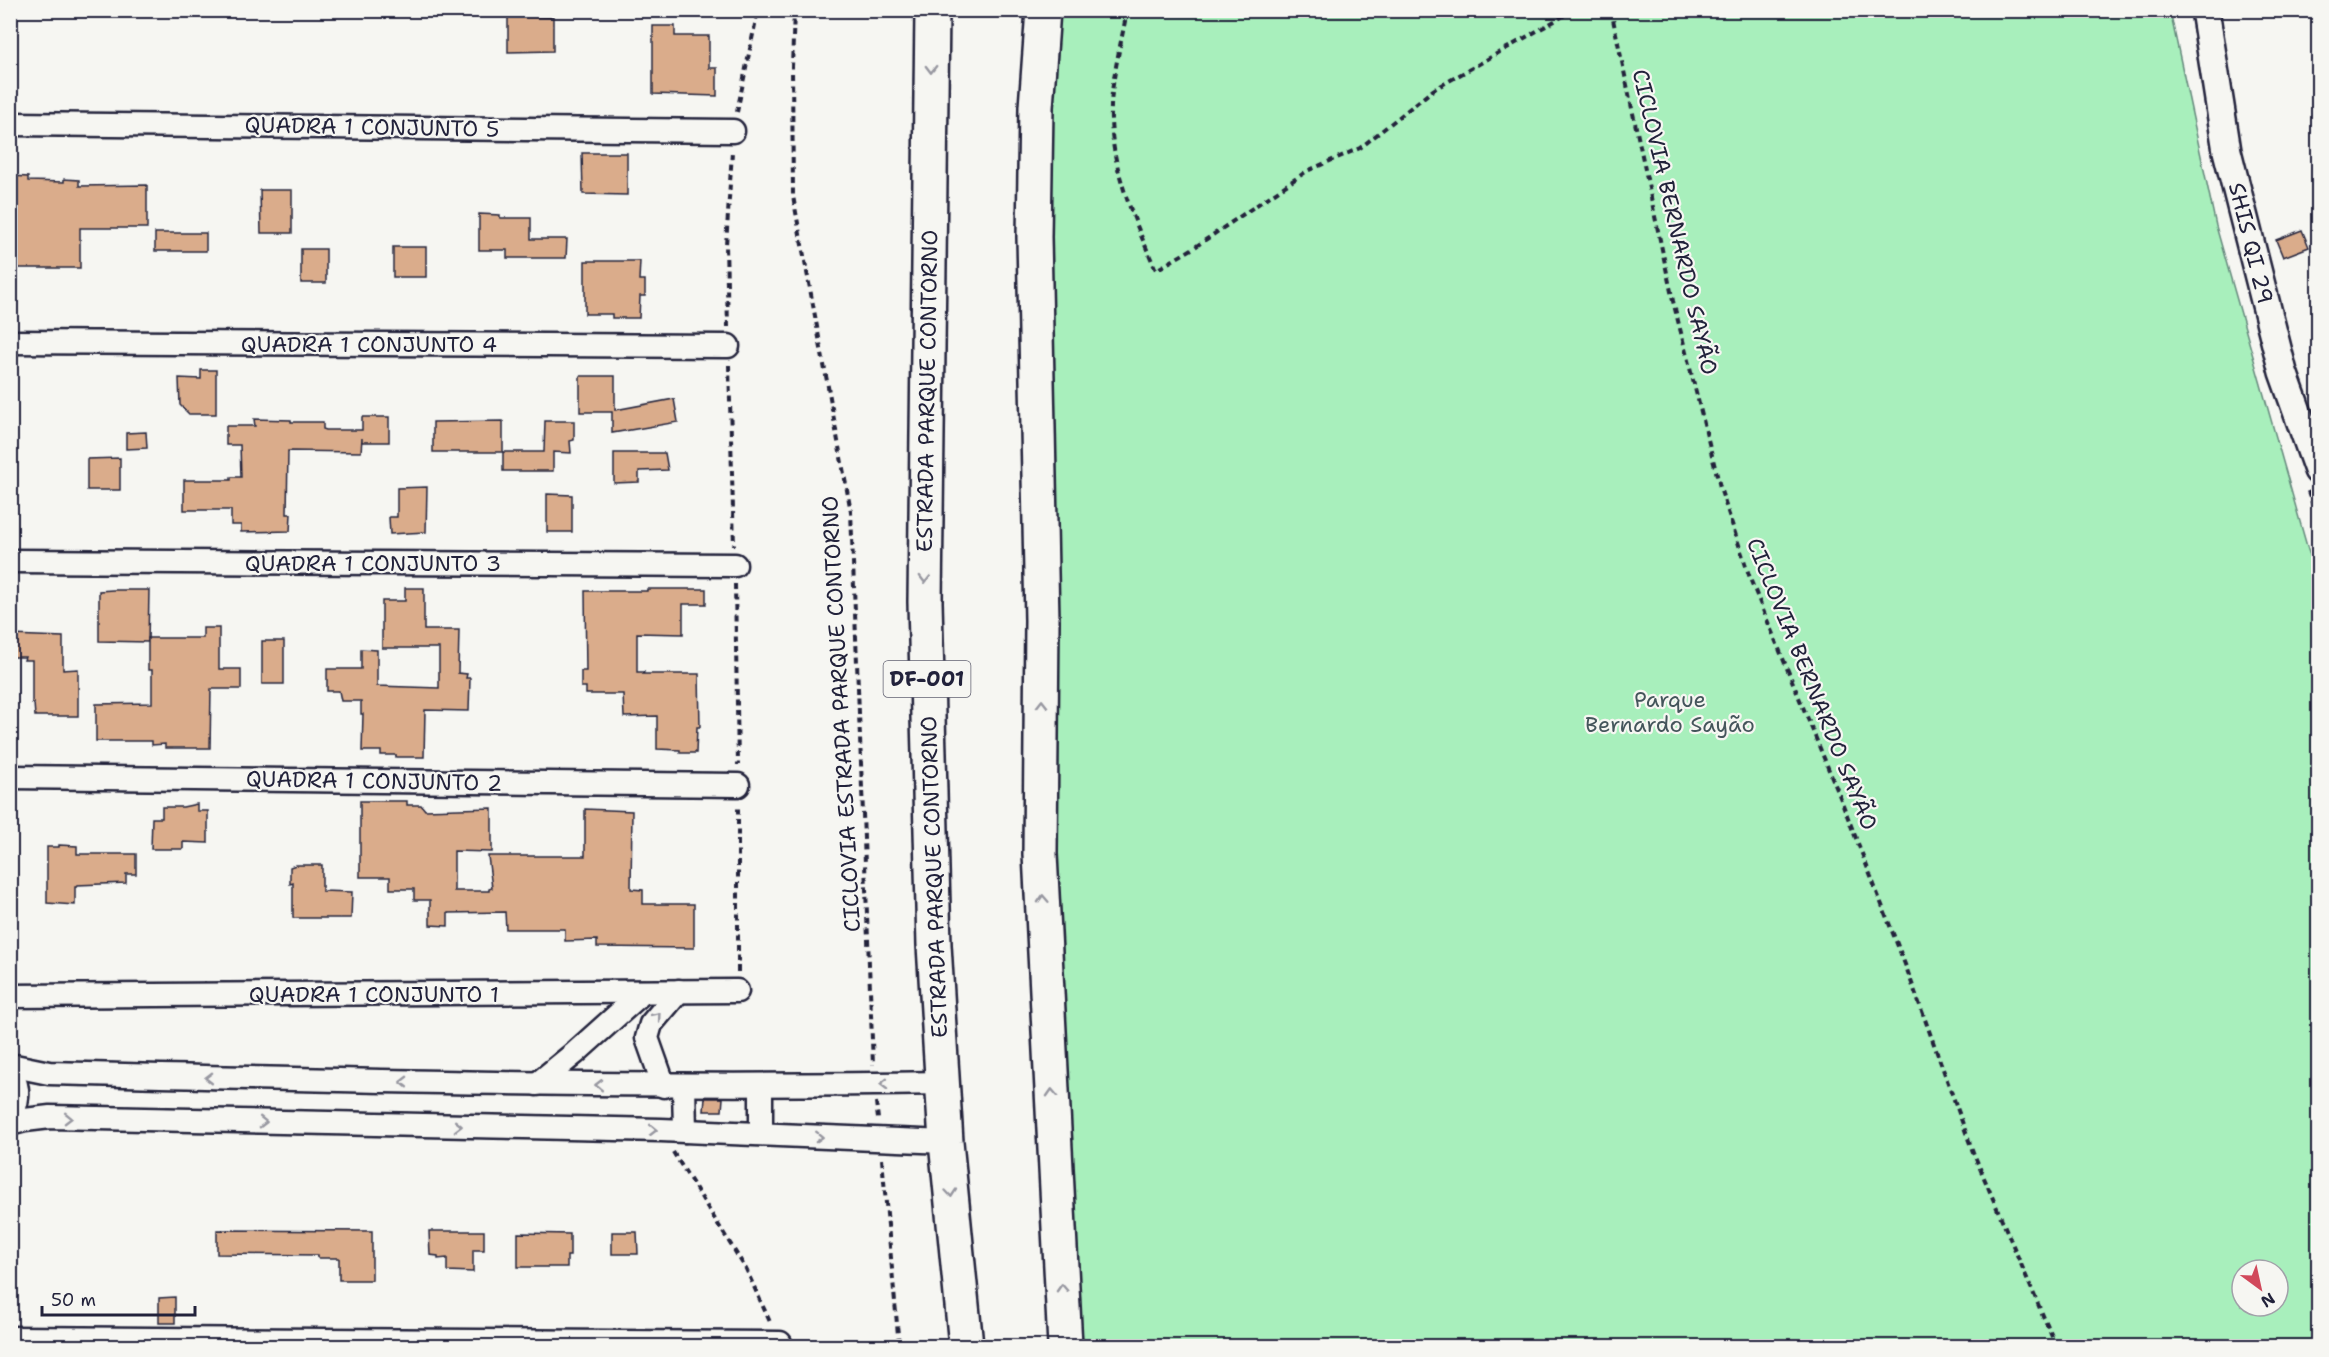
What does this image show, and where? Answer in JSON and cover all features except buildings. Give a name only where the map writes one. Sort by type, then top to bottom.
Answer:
[{"type":"main road","points":[[1043,11],[1036,107],[1034,237],[1042,620],[1040,854],[1065,1347]]},
{"type":"main road","name":"ESTRADA PARQUE CONTORNO","points":[[934,15],[925,602],[934,945],[946,1142],[966,1347]]},
{"type":"street","name":"SHIS QI 29","points":[[2205,10],[2227,151],[2283,372],[2319,470]]},
{"type":"street","name":"QUADRA 1 CONJUNTO 5","points":[[10,124],[734,131]]},
{"type":"street","name":"QUADRA 1 CONJUNTO 4","points":[[10,342],[728,346]]},
{"type":"street","name":"QUADRA 1 CONJUNTO 3","points":[[10,561],[735,565]]},
{"type":"street","name":"QUADRA 1 CONJUNTO 2","points":[[10,777],[738,785]]},
{"type":"street","points":[[679,991],[651,1024],[647,1038],[674,1086],[685,1131]]},
{"type":"street","name":"QUADRA 1 CONJUNTO 1","points":[[10,996],[737,991]]},
{"type":"street","points":[[537,1084],[600,1032],[643,992]]},
{"type":"street","points":[[10,1065],[50,1073],[537,1084],[761,1086],[943,1083]]},
{"type":"street","points":[[10,1074],[15,1080],[18,1104],[10,1122]]},
{"type":"street","points":[[761,1086],[761,1134]]},
{"type":"street","points":[[10,1122],[50,1117],[661,1130],[946,1142]]},
{"type":"street","points":[[10,1338],[780,1342]]},
{"type":"path","points":[[737,991],[738,785],[735,565],[726,245],[734,131],[758,10]]},
{"type":"path","name":"CICLOVIA ESTRADA PARQUE CONTORNO","points":[[794,10],[792,67],[794,196],[851,512],[874,1084],[899,1347]]},
{"type":"path","points":[[1127,10],[1111,105],[1113,149],[1132,216],[1156,270],[1192,249],[1307,171],[1360,148],[1433,90],[1574,10]]},
{"type":"path","name":"CICLOVIA BERNARDO SAYÃO","points":[[1611,10],[1674,301],[1721,491],[1751,581],[1838,792],[1906,967],[1973,1152],[2056,1347]]},
{"type":"path","points":[[661,1130],[746,1269],[780,1342]]},
{"type":"green space","name":"Parque Bernardo Sayão","points":[[1036,11],[2170,11],[2216,226],[2308,550],[2318,576],[2318,1346],[1066,1346]]}]
